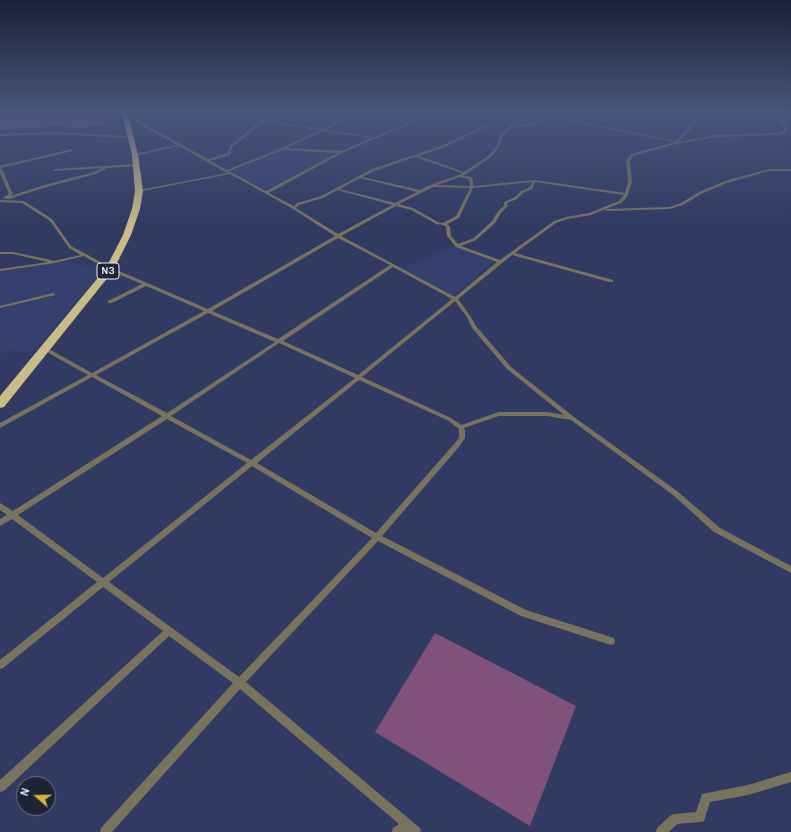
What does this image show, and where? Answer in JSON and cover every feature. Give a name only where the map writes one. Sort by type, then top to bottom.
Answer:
[{"type":"highway","name":"N3","points":[[0,404],[110,269],[127,235],[138,201],[139,191],[133,150]]},
{"type":"street","points":[[1,200],[11,194],[0,168],[72,150]]},
{"type":"street","points":[[135,155],[158,150]]},
{"type":"street","points":[[189,150],[267,192],[338,236],[456,299],[469,317],[474,327],[509,368],[572,418],[675,493],[717,530],[791,570]]},
{"type":"street","points":[[209,160],[229,154],[230,150]]},
{"type":"street","points":[[139,191],[229,172],[281,150]]},
{"type":"street","points":[[299,150],[341,152]]},
{"type":"street","points":[[267,192],[346,150]]},
{"type":"street","points":[[294,208],[298,204],[322,197],[373,170],[434,150]]},
{"type":"street","points":[[0,426],[208,311],[419,191],[460,176],[489,158],[495,150]]},
{"type":"street","points":[[0,665],[358,378],[500,262],[554,222],[603,210],[620,202],[626,194],[630,182],[628,161],[632,155],[650,150]]},
{"type":"street","points":[[416,156],[464,173]]},
{"type":"street","points":[[55,170],[136,165]]},
{"type":"street","points":[[1,200],[95,173],[106,167]]},
{"type":"street","points":[[603,210],[669,208],[682,204],[700,193],[726,182],[769,170],[791,170]]},
{"type":"street","points":[[444,224],[458,216],[472,188],[471,178],[460,176]]},
{"type":"street","points":[[359,177],[419,191]]},
{"type":"street","points":[[430,186],[472,188],[534,181],[626,194]]},
{"type":"street","points":[[457,246],[475,240],[494,222],[499,212],[506,206],[506,203],[516,198],[522,192],[531,188],[534,181]]},
{"type":"street","points":[[337,189],[412,209],[437,223],[444,224],[448,227],[449,236],[457,246],[500,262]]},
{"type":"street","points":[[1,200],[23,202],[51,220],[70,247],[110,269],[278,341],[449,419],[460,427],[462,431],[462,438],[456,446],[377,537],[239,683],[105,832]]},
{"type":"street","points":[[0,253],[13,253],[55,262]]},
{"type":"street","points":[[512,254],[611,281]]},
{"type":"street","points":[[0,270],[55,262],[84,255]]},
{"type":"street","points":[[0,523],[167,416],[393,265]]},
{"type":"street","points":[[110,302],[146,284]]},
{"type":"street","points":[[0,307],[53,294]]},
{"type":"street","points":[[45,349],[91,376],[252,463],[377,537],[524,612],[611,641]]},
{"type":"street","points":[[460,427],[499,414],[547,414],[572,418]]},
{"type":"street","points":[[0,506],[239,683],[416,832]]},
{"type":"street","points":[[0,787],[169,631]]},
{"type":"street","points":[[661,832],[675,819],[700,817],[706,798],[748,790],[791,778]]},
{"type":"street","points":[[397,832],[407,825]]},
{"type":"shaded area","points":[[281,150],[335,154],[270,188],[262,188],[230,171]]},
{"type":"shaded area","points":[[454,246],[495,260],[452,297],[399,267],[414,264]]},
{"type":"shaded area","points":[[70,261],[103,270],[34,352],[6,351],[0,355],[0,271]]},
{"type":"shaded area","points":[[435,633],[576,706],[530,826],[375,732]]}]
